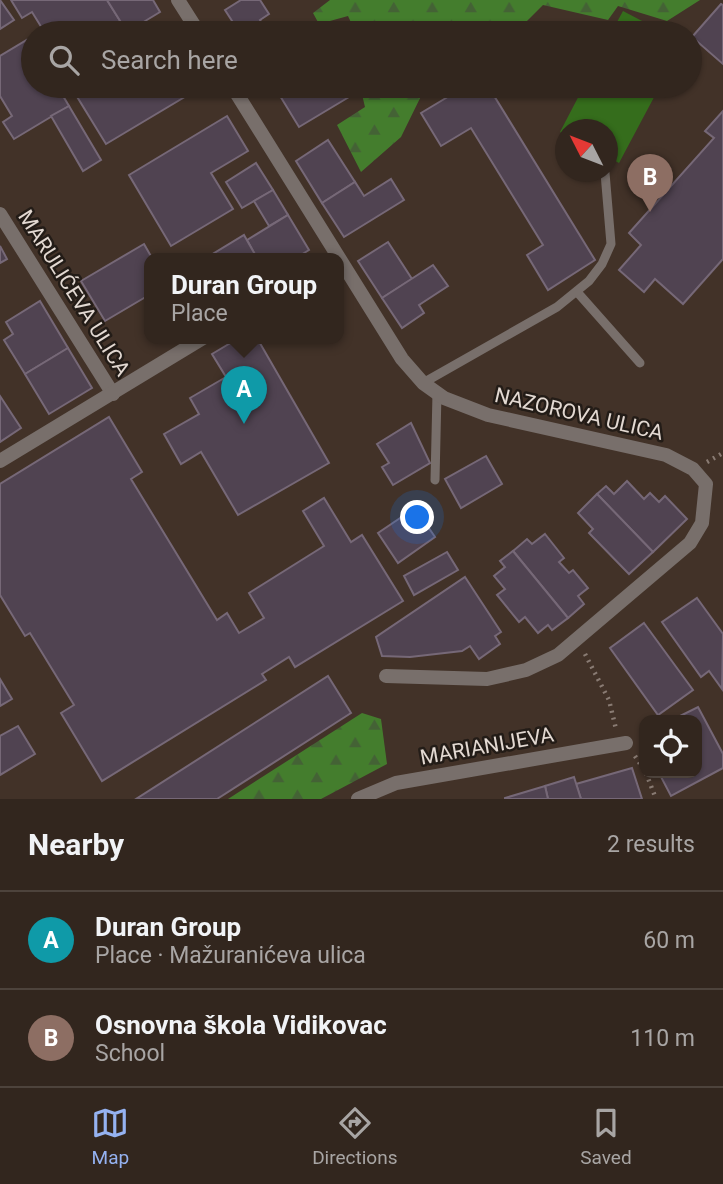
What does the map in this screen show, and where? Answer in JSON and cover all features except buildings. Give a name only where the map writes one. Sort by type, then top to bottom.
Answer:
[{"type":"street","points":[[178,0],[191,21]]},
{"type":"street","name":"NAZOROVA ULICA","points":[[239,98],[334,253]]},
{"type":"street","name":"MARULIĆEVA ULICA","points":[[0,214],[113,394]]},
{"type":"street","name":"NAZOROVA ULICA","points":[[344,269],[401,359],[423,383],[437,393],[488,415],[666,455],[694,469],[706,484],[702,523],[690,543],[558,655],[526,670],[487,679],[386,676]]},
{"type":"street","points":[[0,461],[193,344]]},
{"type":"street","name":"MARIANIJEVA","points":[[358,799],[396,783],[626,743]]},
{"type":"lane","points":[[423,383],[578,293],[602,264],[611,244],[606,182]]},
{"type":"lane","points":[[578,293],[640,363]]},
{"type":"lane","points":[[435,480],[437,393]]},
{"type":"path","points":[[577,639],[609,700],[617,730]]},
{"type":"path","points":[[648,778],[656,799]]},
{"type":"green space","points":[[330,0],[700,0],[667,21],[618,6],[608,20],[543,5],[527,21],[350,21],[348,16],[317,21],[313,13]]},
{"type":"green space","points":[[623,11],[642,21],[618,21]]},
{"type":"green space","points":[[363,98],[420,98],[401,137],[361,172],[337,125],[365,107]]},
{"type":"green space","points":[[578,98],[654,98],[619,163],[618,119],[567,119]]},
{"type":"green space","points":[[362,713],[381,719],[387,764],[321,799],[228,799]]},
{"type":"place","name":"Osnovna škola Vidikovac","points":[[650,212]]},
{"type":"place","name":"Duran Group","points":[[244,424]]}]
